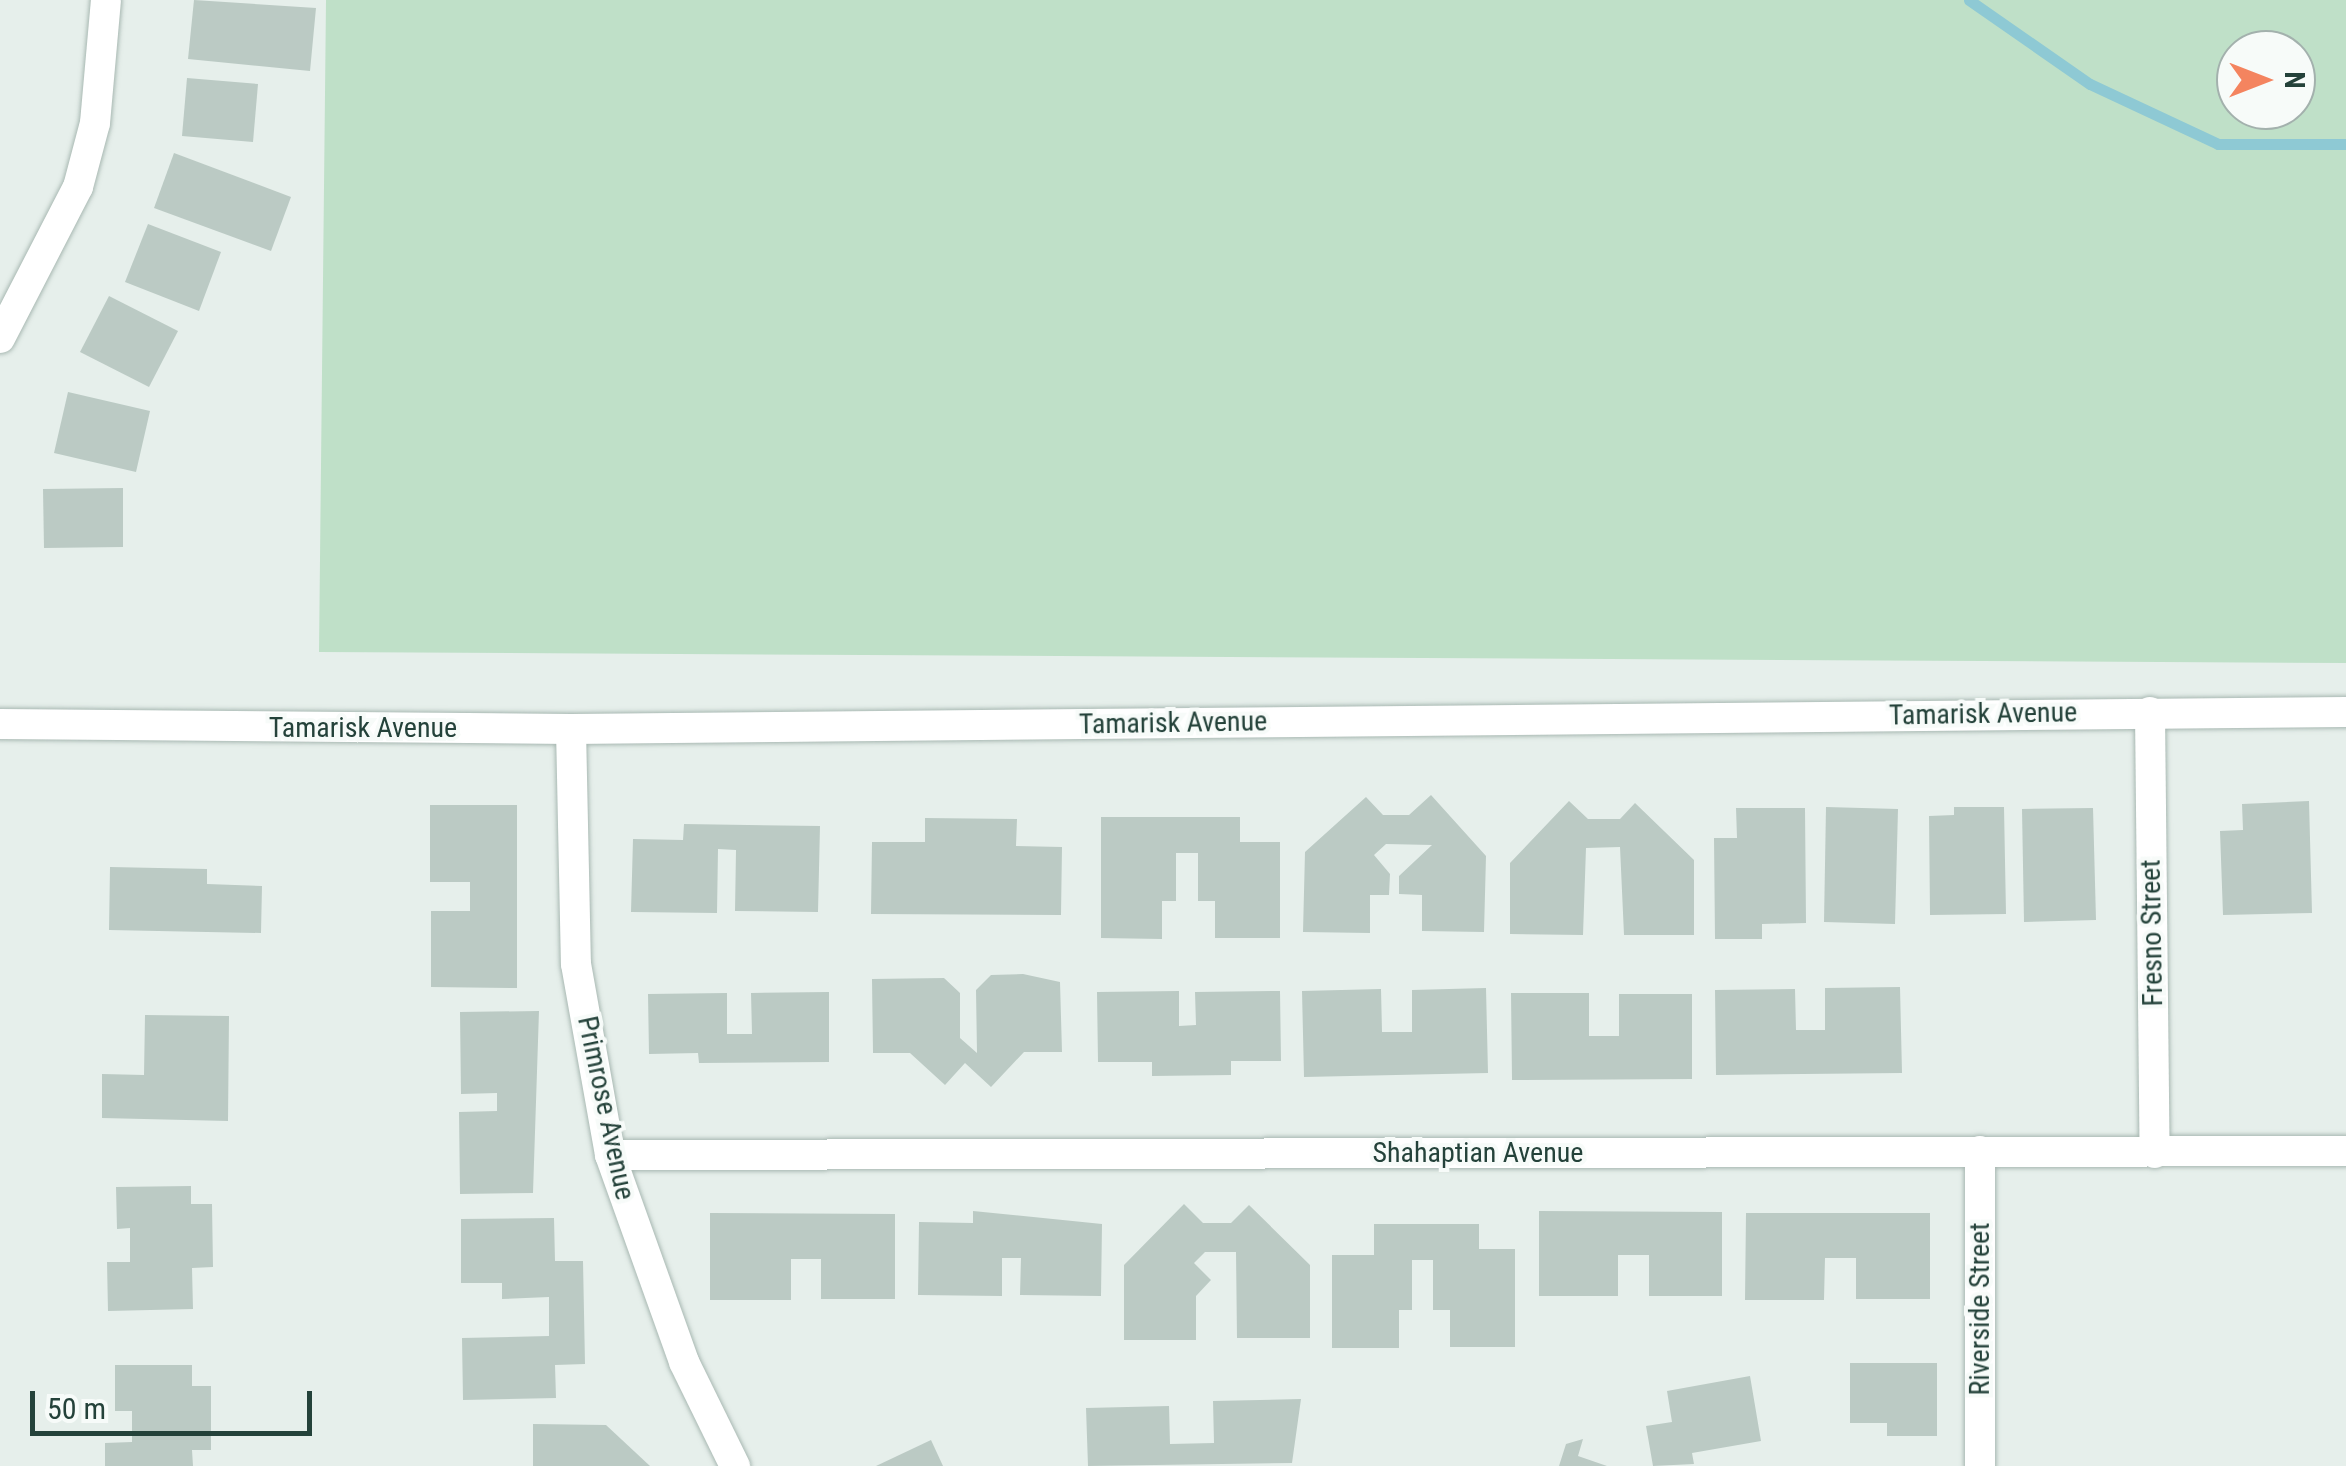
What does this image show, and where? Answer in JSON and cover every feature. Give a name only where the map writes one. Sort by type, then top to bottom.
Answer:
[{"type":"street","points":[[0,338],[6,305],[78,187],[96,123],[106,0]]},
{"type":"street","name":"Fresno Street","points":[[2150,712],[2154,1153]]},
{"type":"street","name":"Tamarisk Avenue","points":[[0,724],[571,729],[2346,712]]},
{"type":"street","name":"Primrose Avenue","points":[[571,729],[576,964],[610,1155],[684,1362],[735,1466]]},
{"type":"street","name":"Riverside Street","points":[[1980,1151],[1980,1466]]},
{"type":"street","name":"Shahaptian Avenue","points":[[610,1155],[2346,1151]]},
{"type":"green space","points":[[326,0],[2346,0],[2346,663],[319,652]]},
{"type":"building","points":[[194,0],[316,8],[310,71],[188,59]]},
{"type":"building","points":[[187,78],[258,84],[253,142],[182,136]]},
{"type":"building","points":[[174,153],[291,197],[271,251],[154,208]]},
{"type":"building","points":[[148,224],[221,252],[199,311],[125,282]]},
{"type":"building","points":[[109,296],[178,331],[149,387],[80,352]]},
{"type":"building","points":[[68,392],[150,411],[136,472],[54,453]]},
{"type":"building","points":[[123,488],[123,547],[44,548],[43,489]]},
{"type":"building","points":[[1431,795],[1486,856],[1484,932],[1422,931],[1422,895],[1399,894],[1399,876],[1432,845],[1386,844],[1374,855],[1390,874],[1389,895],[1370,895],[1370,933],[1303,932],[1305,852],[1366,797],[1383,815],[1409,815]]},
{"type":"building","points":[[1569,801],[1588,819],[1620,819],[1635,803],[1694,860],[1694,935],[1624,935],[1620,847],[1586,848],[1583,935],[1510,934],[1510,863]]},
{"type":"building","points":[[2309,801],[2312,913],[2223,915],[2220,831],[2243,830],[2242,804]]},
{"type":"building","points":[[430,805],[517,805],[517,988],[431,987],[431,911],[470,911],[470,882],[430,882]]},
{"type":"building","points":[[1826,807],[1898,809],[1895,924],[1824,922]]},
{"type":"building","points":[[1954,807],[2004,807],[2006,914],[1930,915],[1929,816],[1954,815]]},
{"type":"building","points":[[1736,808],[1805,808],[1806,923],[1762,924],[1762,939],[1715,939],[1714,838],[1737,838]]},
{"type":"building","points":[[2093,808],[2096,920],[2024,922],[2022,809]]},
{"type":"building","points":[[1101,817],[1240,817],[1240,842],[1280,842],[1280,938],[1215,938],[1215,901],[1198,901],[1198,853],[1176,853],[1176,901],[1162,901],[1162,939],[1101,938]]},
{"type":"building","points":[[925,818],[1017,819],[1016,846],[1062,847],[1061,915],[871,914],[872,842],[925,842]]},
{"type":"building","points":[[684,824],[820,826],[818,912],[735,911],[736,850],[718,849],[717,913],[631,912],[633,839],[683,840]]},
{"type":"building","points":[[110,867],[207,869],[207,884],[262,886],[261,933],[109,930]]},
{"type":"building","points":[[1023,974],[1060,982],[1062,1052],[1024,1052],[991,1087],[965,1063],[945,1085],[910,1053],[873,1053],[872,979],[944,978],[960,993],[960,1038],[977,1053],[976,990],[991,975]]},
{"type":"building","points":[[1900,987],[1902,1073],[1716,1075],[1715,990],[1795,989],[1796,1030],[1825,1030],[1825,988]]},
{"type":"building","points":[[1486,988],[1488,1073],[1304,1077],[1302,991],[1381,989],[1382,1032],[1412,1032],[1412,990]]},
{"type":"building","points":[[1179,991],[1179,1026],[1196,1025],[1195,992],[1280,991],[1281,1061],[1231,1061],[1231,1075],[1152,1076],[1152,1062],[1098,1062],[1097,992]]},
{"type":"building","points":[[829,992],[829,1062],[699,1063],[698,1053],[649,1054],[648,994],[727,993],[727,1034],[752,1034],[751,993]]},
{"type":"building","points":[[1511,993],[1589,993],[1589,1036],[1619,1036],[1619,994],[1692,994],[1692,1079],[1512,1080]]},
{"type":"building","points":[[539,1011],[533,1193],[460,1194],[459,1112],[497,1111],[497,1093],[461,1094],[460,1012]]},
{"type":"building","points":[[145,1015],[229,1016],[228,1121],[102,1118],[102,1074],[144,1075]]},
{"type":"building","points":[[191,1186],[191,1204],[212,1204],[213,1267],[192,1268],[193,1309],[108,1311],[107,1262],[130,1262],[130,1228],[117,1229],[116,1187]]},
{"type":"building","points":[[1184,1204],[1203,1223],[1231,1223],[1249,1205],[1310,1265],[1310,1338],[1237,1338],[1236,1252],[1205,1252],[1194,1263],[1211,1280],[1196,1296],[1196,1340],[1124,1340],[1124,1265]]},
{"type":"building","points":[[973,1211],[1102,1224],[1101,1296],[1020,1295],[1021,1258],[1002,1258],[1002,1296],[918,1295],[919,1222],[973,1223]]},
{"type":"building","points":[[1539,1211],[1722,1212],[1722,1296],[1649,1296],[1649,1255],[1618,1255],[1618,1296],[1539,1296]]},
{"type":"building","points":[[710,1213],[895,1214],[895,1299],[821,1299],[821,1259],[791,1259],[791,1300],[710,1300]]},
{"type":"building","points":[[1746,1213],[1930,1213],[1930,1299],[1856,1299],[1856,1258],[1825,1258],[1824,1300],[1745,1300]]},
{"type":"building","points":[[554,1218],[555,1261],[583,1261],[585,1364],[555,1365],[556,1398],[463,1400],[462,1338],[549,1336],[549,1297],[502,1299],[502,1283],[461,1283],[461,1219]]},
{"type":"building","points":[[1374,1224],[1479,1224],[1479,1249],[1515,1249],[1515,1347],[1450,1347],[1450,1310],[1433,1310],[1433,1260],[1412,1260],[1412,1310],[1399,1310],[1399,1348],[1332,1348],[1332,1255],[1374,1255]]},
{"type":"building","points":[[1850,1363],[1937,1363],[1937,1436],[1887,1436],[1887,1423],[1850,1423]]},
{"type":"building","points":[[115,1365],[192,1365],[192,1386],[211,1386],[211,1450],[192,1450],[193,1466],[105,1466],[105,1443],[132,1442],[132,1411],[115,1411]]},
{"type":"building","points":[[1750,1376],[1761,1441],[1692,1453],[1694,1464],[1653,1466],[1646,1426],[1672,1422],[1667,1391]]},
{"type":"building","points":[[1301,1399],[1292,1463],[1088,1466],[1086,1408],[1169,1406],[1170,1444],[1214,1443],[1213,1401]]},
{"type":"building","points":[[533,1424],[606,1425],[650,1466],[533,1466]]},
{"type":"building","points":[[1583,1439],[1578,1456],[1607,1466],[1559,1466],[1566,1444]]},
{"type":"building","points":[[931,1440],[943,1466],[876,1466]]},
{"type":"waterway","points":[[1969,0],[2090,84],[2218,144],[2346,144]]}]
